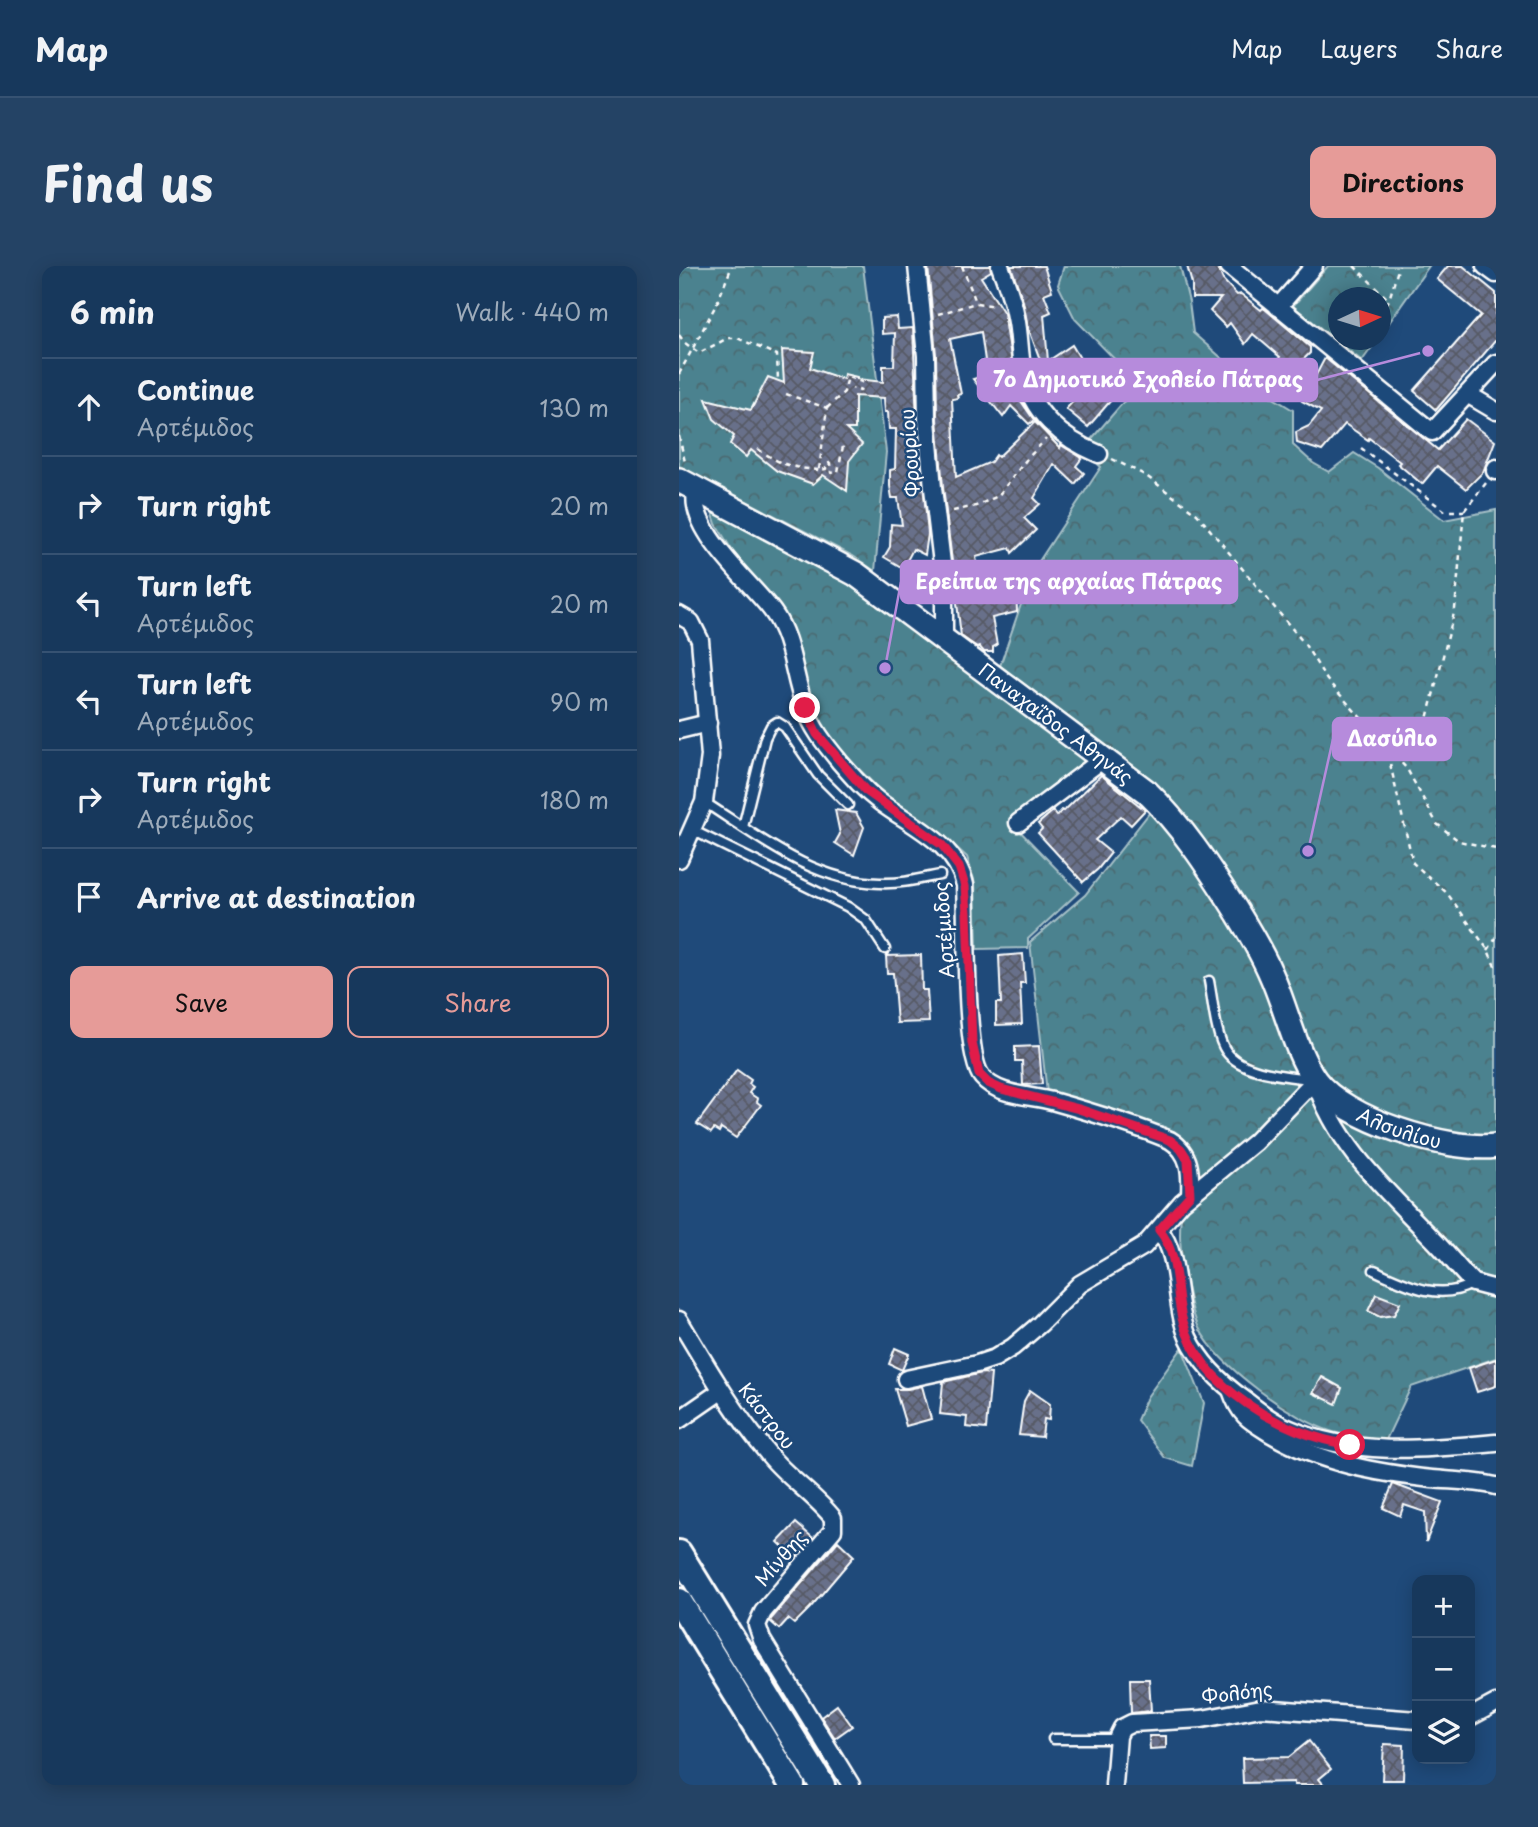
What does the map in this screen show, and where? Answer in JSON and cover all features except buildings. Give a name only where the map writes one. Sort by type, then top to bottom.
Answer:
[{"type":"main road","points":[[679,1553],[821,1785]]},
{"type":"main road","points":[[679,1601],[792,1785]]},
{"type":"street","name":"Φρουρίου","points":[[917,266],[926,356],[927,420],[945,590],[944,638]]},
{"type":"street","points":[[1000,266],[1013,304],[1026,385],[1038,408],[1056,429],[1074,442],[1099,454]]},
{"type":"street","points":[[1229,266],[1432,432],[1496,363]]},
{"type":"street","points":[[1278,307],[1314,266]]},
{"type":"street","points":[[1469,395],[1496,411]]},
{"type":"street","name":"Παναχαΐδος Αθηνάς","points":[[687,484],[842,565],[1131,779],[1164,810],[1218,882],[1267,964],[1315,1080]]},
{"type":"street","name":"Αρτέμιδος","points":[[687,484],[702,524],[779,622],[805,708],[817,734],[865,790],[942,845],[959,867],[965,886],[972,1043],[979,1074],[988,1083],[1001,1089],[1071,1107],[1170,1140],[1181,1149],[1188,1160],[1190,1195]]},
{"type":"street","points":[[679,859],[704,802],[709,770],[708,723],[700,640],[685,618]]},
{"type":"street","points":[[679,730],[708,723]]},
{"type":"street","points":[[1018,823],[1103,759]]},
{"type":"street","points":[[906,1379],[977,1364],[1004,1353],[1025,1338],[1080,1284],[1137,1251],[1190,1195],[1255,1142],[1315,1080],[1330,1113],[1362,1165],[1473,1283],[1496,1289]]},
{"type":"street","name":"Αλσυλίου","points":[[1315,1080],[1337,1100],[1418,1136],[1471,1147],[1496,1146]]},
{"type":"street","points":[[1159,1230],[1171,1250],[1176,1290],[1187,1333],[1204,1363],[1231,1390],[1277,1423],[1336,1443],[1378,1448],[1416,1449],[1496,1443]]},
{"type":"street","name":"Κάστρου","points":[[679,1320],[721,1391],[771,1457],[832,1515],[833,1526]]},
{"type":"street","points":[[1231,1390],[1236,1406],[1251,1422],[1314,1455],[1398,1474],[1496,1486]]},
{"type":"street","points":[[679,1419],[721,1391]]},
{"type":"street","name":"Μίνθης","points":[[833,1526],[828,1536],[759,1617],[757,1628],[851,1785]]},
{"type":"street","points":[[1475,1714],[1496,1703]]},
{"type":"street","name":"Φολόης","points":[[1117,1739],[1122,1728],[1132,1723],[1202,1719],[1261,1708],[1412,1720]]},
{"type":"street","points":[[1114,1785],[1117,1739]]},
{"type":"lane","points":[[743,827],[765,738],[771,726],[777,722],[783,724],[818,775],[848,805]]},
{"type":"lane","points":[[704,802],[785,855],[837,876],[878,883],[906,882],[940,875]]},
{"type":"lane","points":[[692,830],[848,907],[866,920],[885,949]]},
{"type":"lane","points":[[1209,981],[1223,1045],[1230,1056],[1255,1070],[1315,1080]]},
{"type":"lane","points":[[1374,1270],[1422,1290],[1449,1291],[1473,1283]]},
{"type":"lane","points":[[1053,1739],[1117,1739]]},
{"type":"path","points":[[679,374],[717,303],[732,266]]},
{"type":"path","points":[[962,266],[976,303]]},
{"type":"path","points":[[1354,266],[1376,287]]},
{"type":"path","points":[[1391,292],[1398,266]]},
{"type":"path","points":[[922,319],[976,303],[991,306],[1013,304]]},
{"type":"path","points":[[679,335],[699,353],[728,338],[744,339],[777,355],[778,381]]},
{"type":"path","points":[[819,470],[827,408],[844,392],[848,377],[862,382],[860,391],[852,388]]},
{"type":"path","points":[[786,394],[827,408]]},
{"type":"path","points":[[936,515],[977,506],[998,496],[1026,460],[1056,429]]},
{"type":"path","points":[[679,436],[687,484]]},
{"type":"path","points":[[758,449],[777,463],[793,468],[819,470],[826,469],[826,464],[830,463],[831,473],[838,472],[843,446]]},
{"type":"path","points":[[1361,448],[1445,511],[1464,511]]},
{"type":"path","points":[[1099,454],[1145,475],[1197,514],[1304,643],[1327,680],[1407,769],[1437,824],[1459,841],[1496,849]]},
{"type":"path","points":[[1386,746],[1427,719],[1455,609],[1464,511],[1495,470]]},
{"type":"path","points":[[1386,746],[1413,863],[1447,893],[1488,950],[1496,969]]},
{"type":"path","points":[[1488,950],[1496,938]]},
{"type":"green space","points":[[679,266],[863,266],[886,452],[875,571],[853,556],[679,466]]},
{"type":"green space","points":[[1064,266],[1180,266],[1193,333],[1225,361],[1231,372],[1293,410],[1293,445],[1313,463],[1329,472],[1354,453],[1378,468],[1444,520],[1496,510],[1496,1358],[1411,1387],[1385,1442],[1333,1432],[1298,1416],[1258,1390],[1222,1359],[1209,1343],[1199,1328],[1192,1309],[1180,1243],[1182,1204],[1191,1154],[1047,1093],[1030,942],[1085,895],[1164,794],[1126,760],[1000,666],[1032,572],[1101,467],[1082,450],[1139,384],[1075,319],[1058,285]]},
{"type":"green space","points":[[1328,266],[1429,266],[1391,320],[1391,287],[1328,287],[1328,334],[1293,306]]},
{"type":"green space","points":[[1348,350],[1370,350],[1362,361]]},
{"type":"green space","points":[[711,508],[865,594],[1090,760],[1012,823],[1079,892],[1028,939],[1028,948],[977,949],[975,883],[967,857],[890,800],[846,756],[822,724],[773,602],[732,550],[716,524]]},
{"type":"green space","points":[[1182,1348],[1204,1403],[1192,1466],[1165,1458],[1137,1420],[1147,1397]]},
{"type":"place","name":"7ο Δημοτικό Σχολείο Πάτρας","points":[[1428,351]]},
{"type":"place","name":"Ερείπια της αρχαίας Πάτρας","points":[[885,668]]},
{"type":"place","name":"Δασύλιο","points":[[1308,851]]},
{"type":"route","points":[[805,708],[817,734],[865,790],[942,845],[959,867],[965,886],[972,1043],[979,1074],[988,1083],[1001,1089],[1079,1109],[1163,1138],[1181,1149],[1188,1160],[1190,1195],[1159,1230],[1171,1250],[1179,1307],[1191,1342],[1219,1380],[1277,1423],[1318,1439],[1350,1445]]}]
